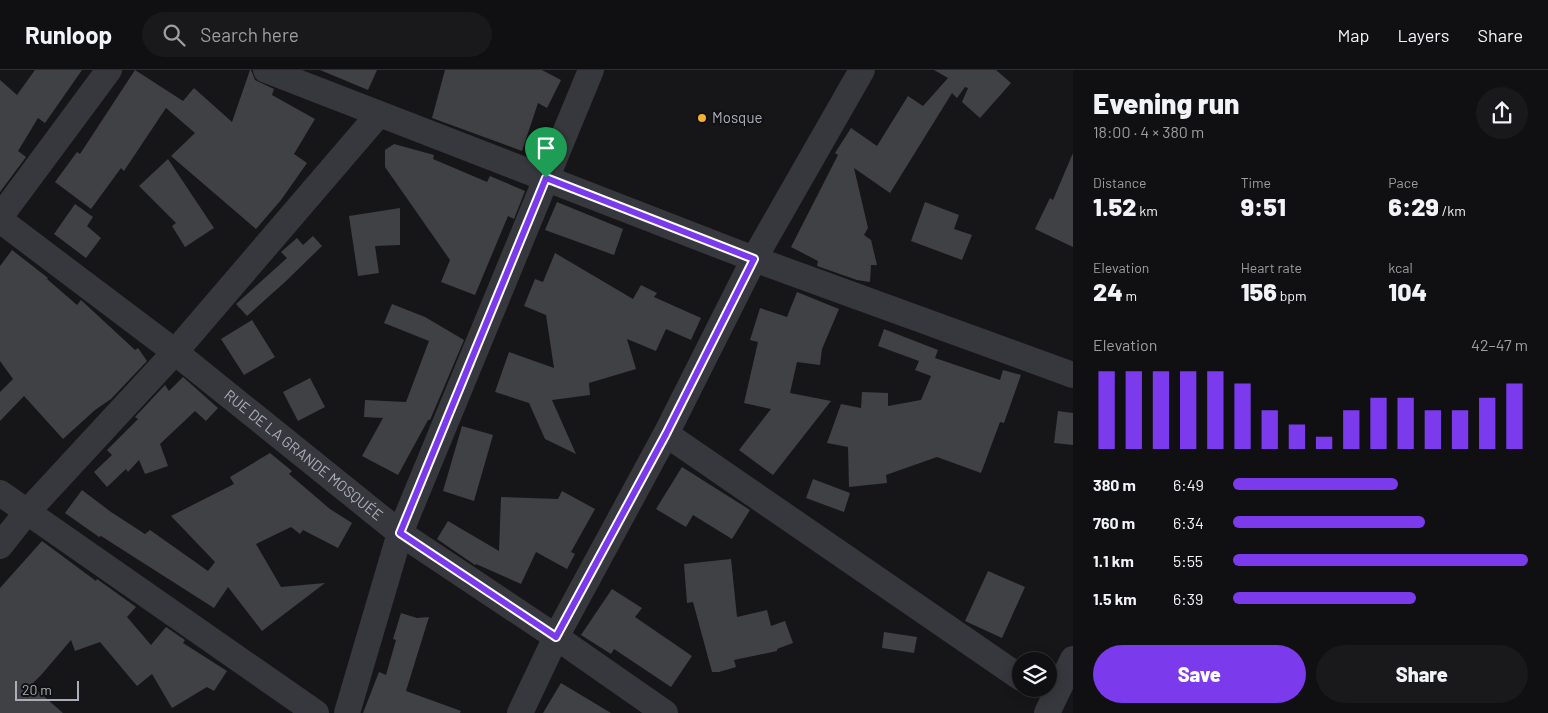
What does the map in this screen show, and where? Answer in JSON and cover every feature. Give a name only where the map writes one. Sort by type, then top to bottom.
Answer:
[{"type":"street","points":[[0,218],[109,70]]},
{"type":"street","points":[[266,70],[754,259],[1073,375]]},
{"type":"street","points":[[346,713],[400,533],[591,70]]},
{"type":"street","points":[[520,713],[556,637],[666,434],[754,259],[862,70]]},
{"type":"street","points":[[0,546],[27,512],[175,352],[380,114]]},
{"type":"street","name":"RUE DE LA GRANDE MOSQUÉE","points":[[0,218],[175,352],[400,533],[556,637],[665,713]]},
{"type":"street","points":[[666,434],[1012,672]]},
{"type":"street","points":[[0,493],[316,713]]},
{"type":"street","points":[[1051,703],[1073,659]]},
{"type":"building","points":[[35,70],[82,70],[45,123],[38,118],[18,151],[26,157],[0,192],[0,80],[17,95]]},
{"type":"building","points":[[135,70],[183,101],[194,88],[232,122],[251,70],[255,80],[274,89],[272,95],[315,119],[294,154],[307,163],[281,200],[256,229],[171,156],[195,133],[166,108],[124,171],[121,168],[91,209],[55,182],[77,152],[80,154]]},
{"type":"building","points":[[320,70],[377,70],[368,90]]},
{"type":"building","points":[[445,70],[542,70],[561,80],[547,108],[538,103],[522,151],[432,118]]},
{"type":"building","points":[[934,70],[996,70],[1011,83],[980,118],[962,102],[968,88],[965,87],[957,98],[952,93],[890,193],[854,168],[868,228],[864,235],[871,240],[877,265],[871,265],[870,282],[857,280],[817,266],[818,261],[791,247],[838,155],[835,153],[851,128],[877,146],[908,96],[923,106],[948,78]]},
{"type":"building","points":[[394,144],[434,155],[433,159],[487,182],[490,176],[525,191],[514,219],[508,216],[475,295],[441,282],[450,260],[385,167],[385,150]]},
{"type":"building","points":[[1073,153],[1073,247],[1035,229],[1050,198],[1053,200]]},
{"type":"building","points":[[168,159],[214,228],[185,247],[172,226],[176,223],[139,186]]},
{"type":"building","points":[[557,202],[623,229],[614,255],[545,230]]},
{"type":"building","points":[[925,202],[959,215],[954,229],[972,235],[962,260],[911,241]]},
{"type":"building","points":[[75,204],[93,217],[87,226],[101,238],[86,258],[54,234]]},
{"type":"building","points":[[400,208],[400,245],[375,246],[379,273],[358,276],[349,216]]},
{"type":"building","points":[[313,236],[322,246],[247,316],[236,304],[287,258],[281,252],[297,238],[303,245]]},
{"type":"building","points":[[12,250],[48,278],[77,305],[81,300],[135,350],[138,348],[147,361],[111,399],[95,410],[63,439],[24,396],[0,421],[0,392],[13,379],[0,361],[0,266]]},
{"type":"building","points":[[555,253],[633,299],[641,285],[657,293],[654,297],[701,318],[691,340],[666,329],[656,351],[627,339],[636,369],[589,383],[590,395],[552,400],[576,454],[545,439],[529,403],[495,392],[509,352],[554,368],[546,315],[524,306],[535,279],[543,282]]},
{"type":"building","points":[[797,292],[839,309],[822,349],[820,365],[797,362],[790,393],[831,401],[773,475],[739,450],[771,409],[744,403],[758,342],[750,340],[760,308],[787,317]]},
{"type":"building","points":[[392,304],[425,317],[464,340],[430,420],[428,420],[398,475],[362,456],[383,418],[364,417],[365,400],[406,402],[429,341],[384,323]]},
{"type":"building","points":[[252,320],[275,357],[244,375],[221,339]]},
{"type":"building","points":[[884,329],[938,350],[935,358],[1000,380],[1003,370],[1021,375],[1004,423],[1000,422],[981,473],[937,457],[886,475],[887,483],[849,487],[848,447],[827,443],[841,404],[861,408],[862,392],[888,393],[888,406],[921,400],[931,376],[915,370],[919,361],[878,346]]},
{"type":"building","points":[[183,377],[218,408],[206,421],[195,411],[160,444],[168,466],[145,474],[139,460],[128,472],[126,469],[107,487],[94,472],[112,455],[107,450],[138,419],[135,417],[165,385],[169,391]]},
{"type":"building","points":[[310,378],[325,407],[298,421],[283,392]]},
{"type":"building","points":[[1058,411],[1073,413],[1073,445],[1054,443]]},
{"type":"building","points":[[462,426],[493,435],[474,501],[443,491]]},
{"type":"building","points":[[270,453],[292,471],[289,474],[330,509],[352,523],[338,548],[303,530],[300,534],[291,527],[256,544],[281,587],[325,583],[262,631],[228,587],[214,608],[101,536],[99,537],[65,513],[82,490],[145,534],[150,530],[208,571],[215,562],[171,516],[234,484],[230,477]]},
{"type":"building","points":[[682,467],[750,510],[732,539],[693,515],[686,527],[656,509]]},
{"type":"building","points":[[813,479],[850,493],[844,512],[806,498]]},
{"type":"building","points":[[562,491],[595,509],[571,552],[575,554],[567,569],[536,552],[521,584],[475,565],[437,539],[448,521],[499,551],[501,497],[558,499]]},
{"type":"building","points":[[42,541],[96,581],[97,579],[136,607],[127,617],[151,645],[166,627],[185,640],[183,643],[227,671],[214,691],[207,687],[172,708],[152,674],[137,686],[100,642],[75,651],[71,640],[31,685],[63,713],[0,713],[0,588]]},
{"type":"building","points":[[731,559],[737,617],[767,610],[771,626],[785,621],[793,643],[777,649],[777,651],[734,660],[736,667],[712,672],[693,602],[687,603],[684,564]]},
{"type":"building","points":[[988,571],[1025,587],[1002,638],[965,621]]},
{"type":"building","points":[[612,589],[642,608],[635,617],[692,656],[671,687],[614,649],[611,654],[581,635]]},
{"type":"building","points":[[401,613],[417,618],[429,617],[406,691],[461,711],[460,713],[363,713],[379,672],[386,675],[396,640],[393,639]]},
{"type":"building","points":[[884,632],[917,637],[914,653],[882,648]]},
{"type":"building","points":[[561,683],[611,713],[543,713]]},
{"type":"place","name":"Mosque","points":[[702,118]]},
{"type":"route","points":[[546,178],[754,259],[666,434],[556,637],[400,533],[546,178]]}]
